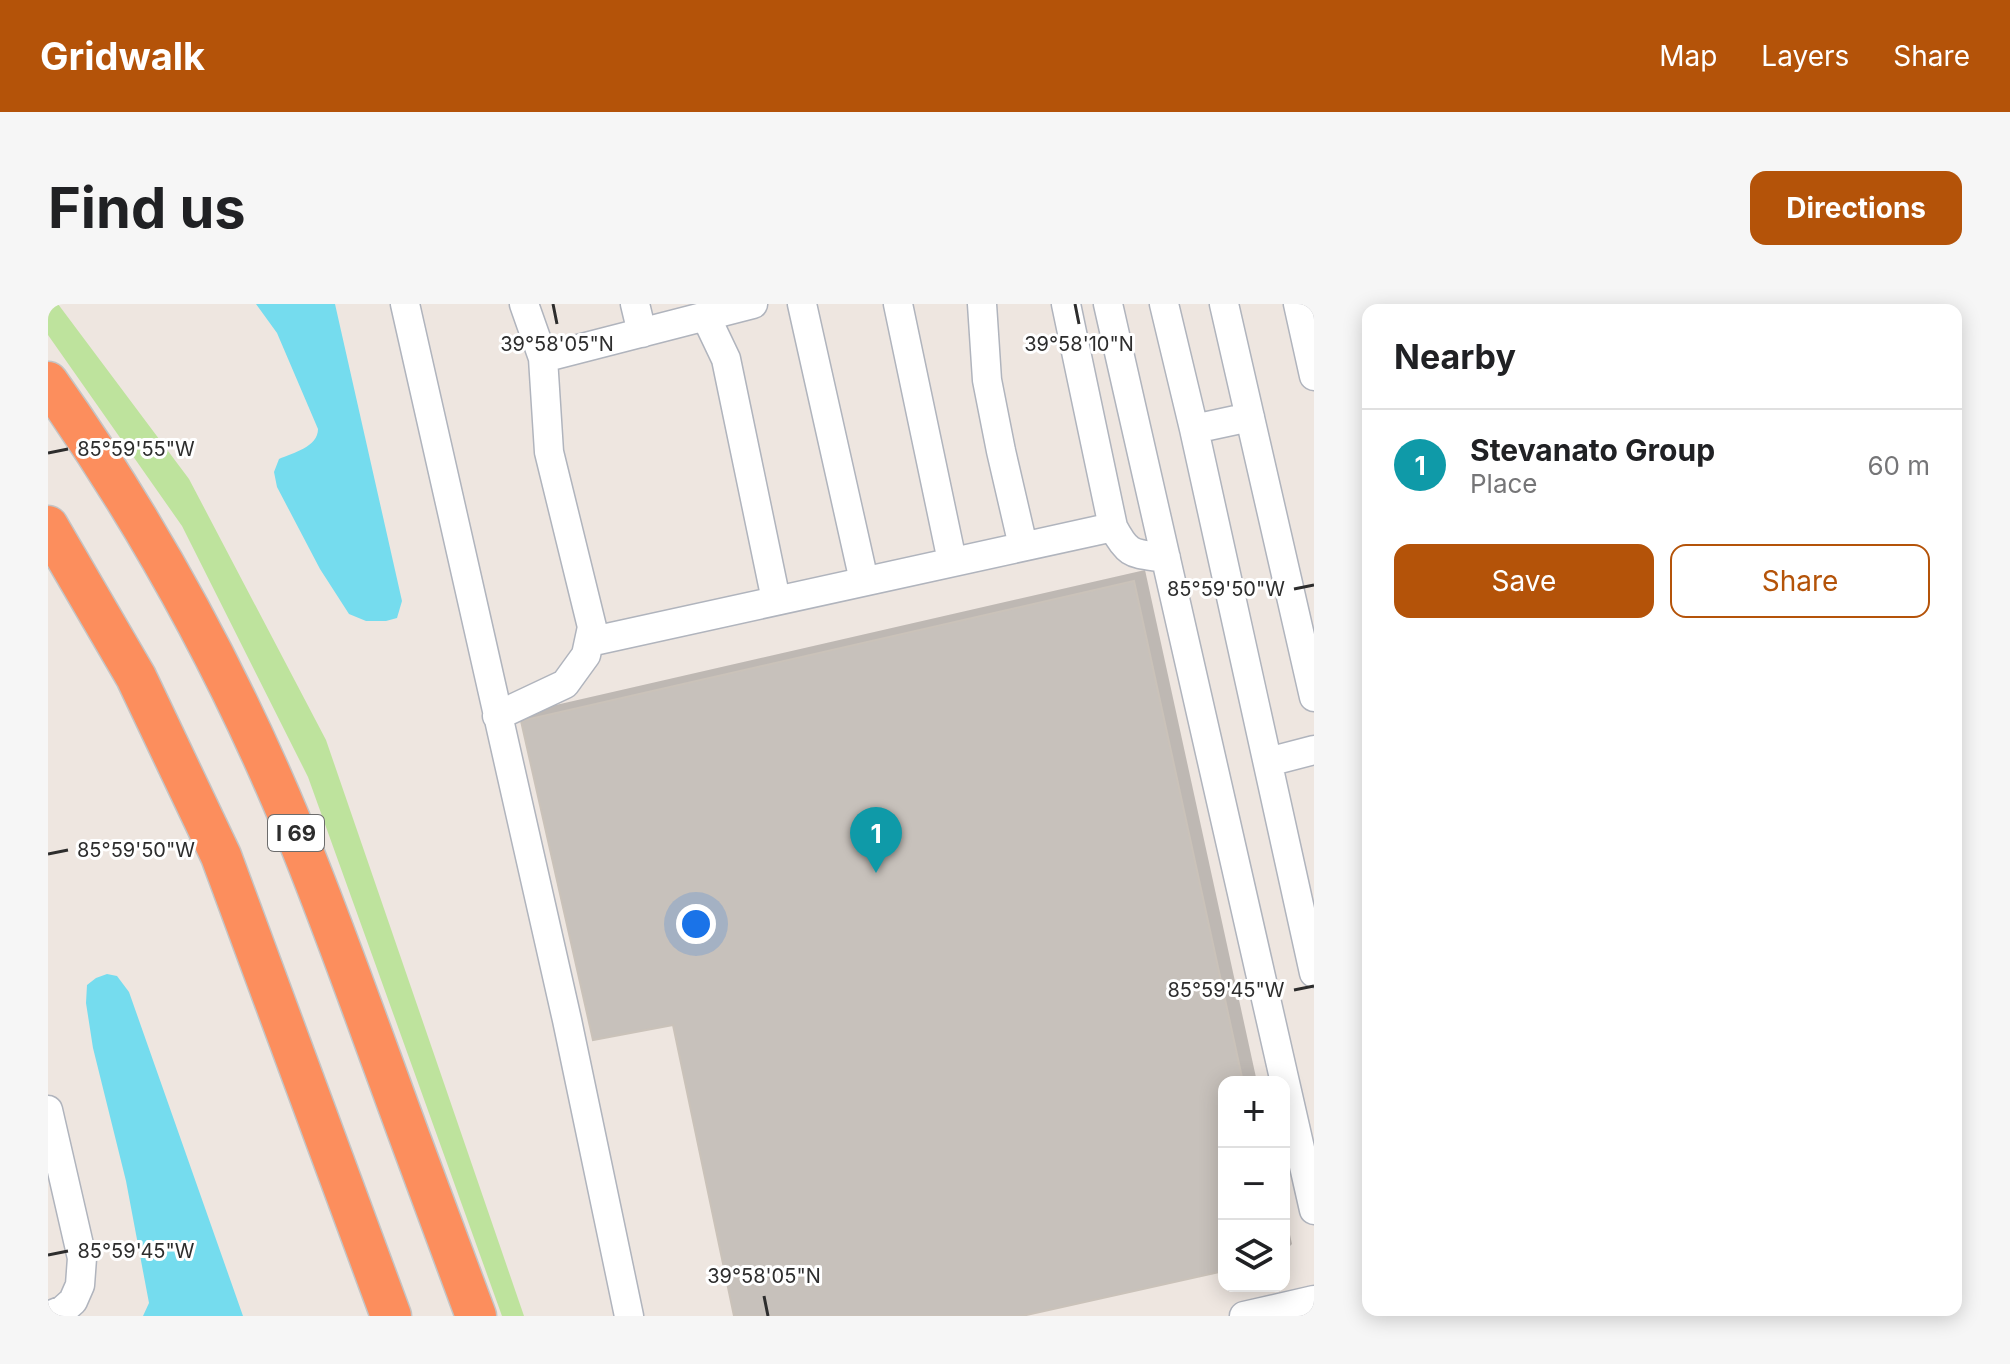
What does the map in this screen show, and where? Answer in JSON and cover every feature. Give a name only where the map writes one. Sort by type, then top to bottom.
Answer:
[{"type":"highway","name":"I 69","points":[[48,382],[148,536],[248,727],[291,821],[336,937],[476,1316]]},
{"type":"highway","points":[[48,526],[136,677],[221,856],[391,1316]]},
{"type":"street","points":[[405,304],[567,1020],[629,1316]]},
{"type":"street","points":[[497,716],[565,684],[586,655],[592,627],[549,452],[543,358],[524,304]]},
{"type":"street","points":[[635,304],[642,333]]},
{"type":"street","points":[[543,358],[753,304]]},
{"type":"street","points":[[802,304],[864,581]]},
{"type":"street","points":[[898,304],[952,561]]},
{"type":"street","points":[[982,304],[987,380],[1023,546]]},
{"type":"street","points":[[1066,304],[1113,527],[1124,547],[1135,554],[1166,558]]},
{"type":"street","points":[[1108,304],[1314,1210]]},
{"type":"street","points":[[1164,304],[1314,973]]},
{"type":"street","points":[[1224,304],[1314,697]]},
{"type":"street","points":[[1298,304],[1314,376]]},
{"type":"street","points":[[706,317],[726,359],[776,600]]},
{"type":"street","points":[[1194,429],[1250,417]]},
{"type":"street","points":[[589,642],[1113,527]]},
{"type":"street","points":[[1268,762],[1314,750]]},
{"type":"street","points":[[48,1110],[82,1258],[80,1285],[73,1301],[63,1310],[48,1316]]},
{"type":"street","points":[[1244,1316],[1314,1300]]},
{"type":"green space","points":[[48,304],[58,304],[189,479],[326,740],[524,1316],[502,1316],[308,777],[182,526],[48,335]]},
{"type":"water","points":[[256,304],[335,304],[402,601],[397,618],[366,621],[349,614],[320,569],[277,487],[274,472],[279,459],[309,445],[318,429],[277,333]]},
{"type":"water","points":[[107,974],[117,976],[129,992],[243,1316],[143,1316],[149,1303],[126,1181],[93,1048],[86,1003],[87,985]]},
{"type":"building","points":[[1134,581],[1242,1076],[1218,1076],[1218,1272],[1022,1316],[734,1316],[673,1025],[593,1040],[521,721]]},
{"type":"place","name":"Stevanato Group","points":[[876,873]]}]
